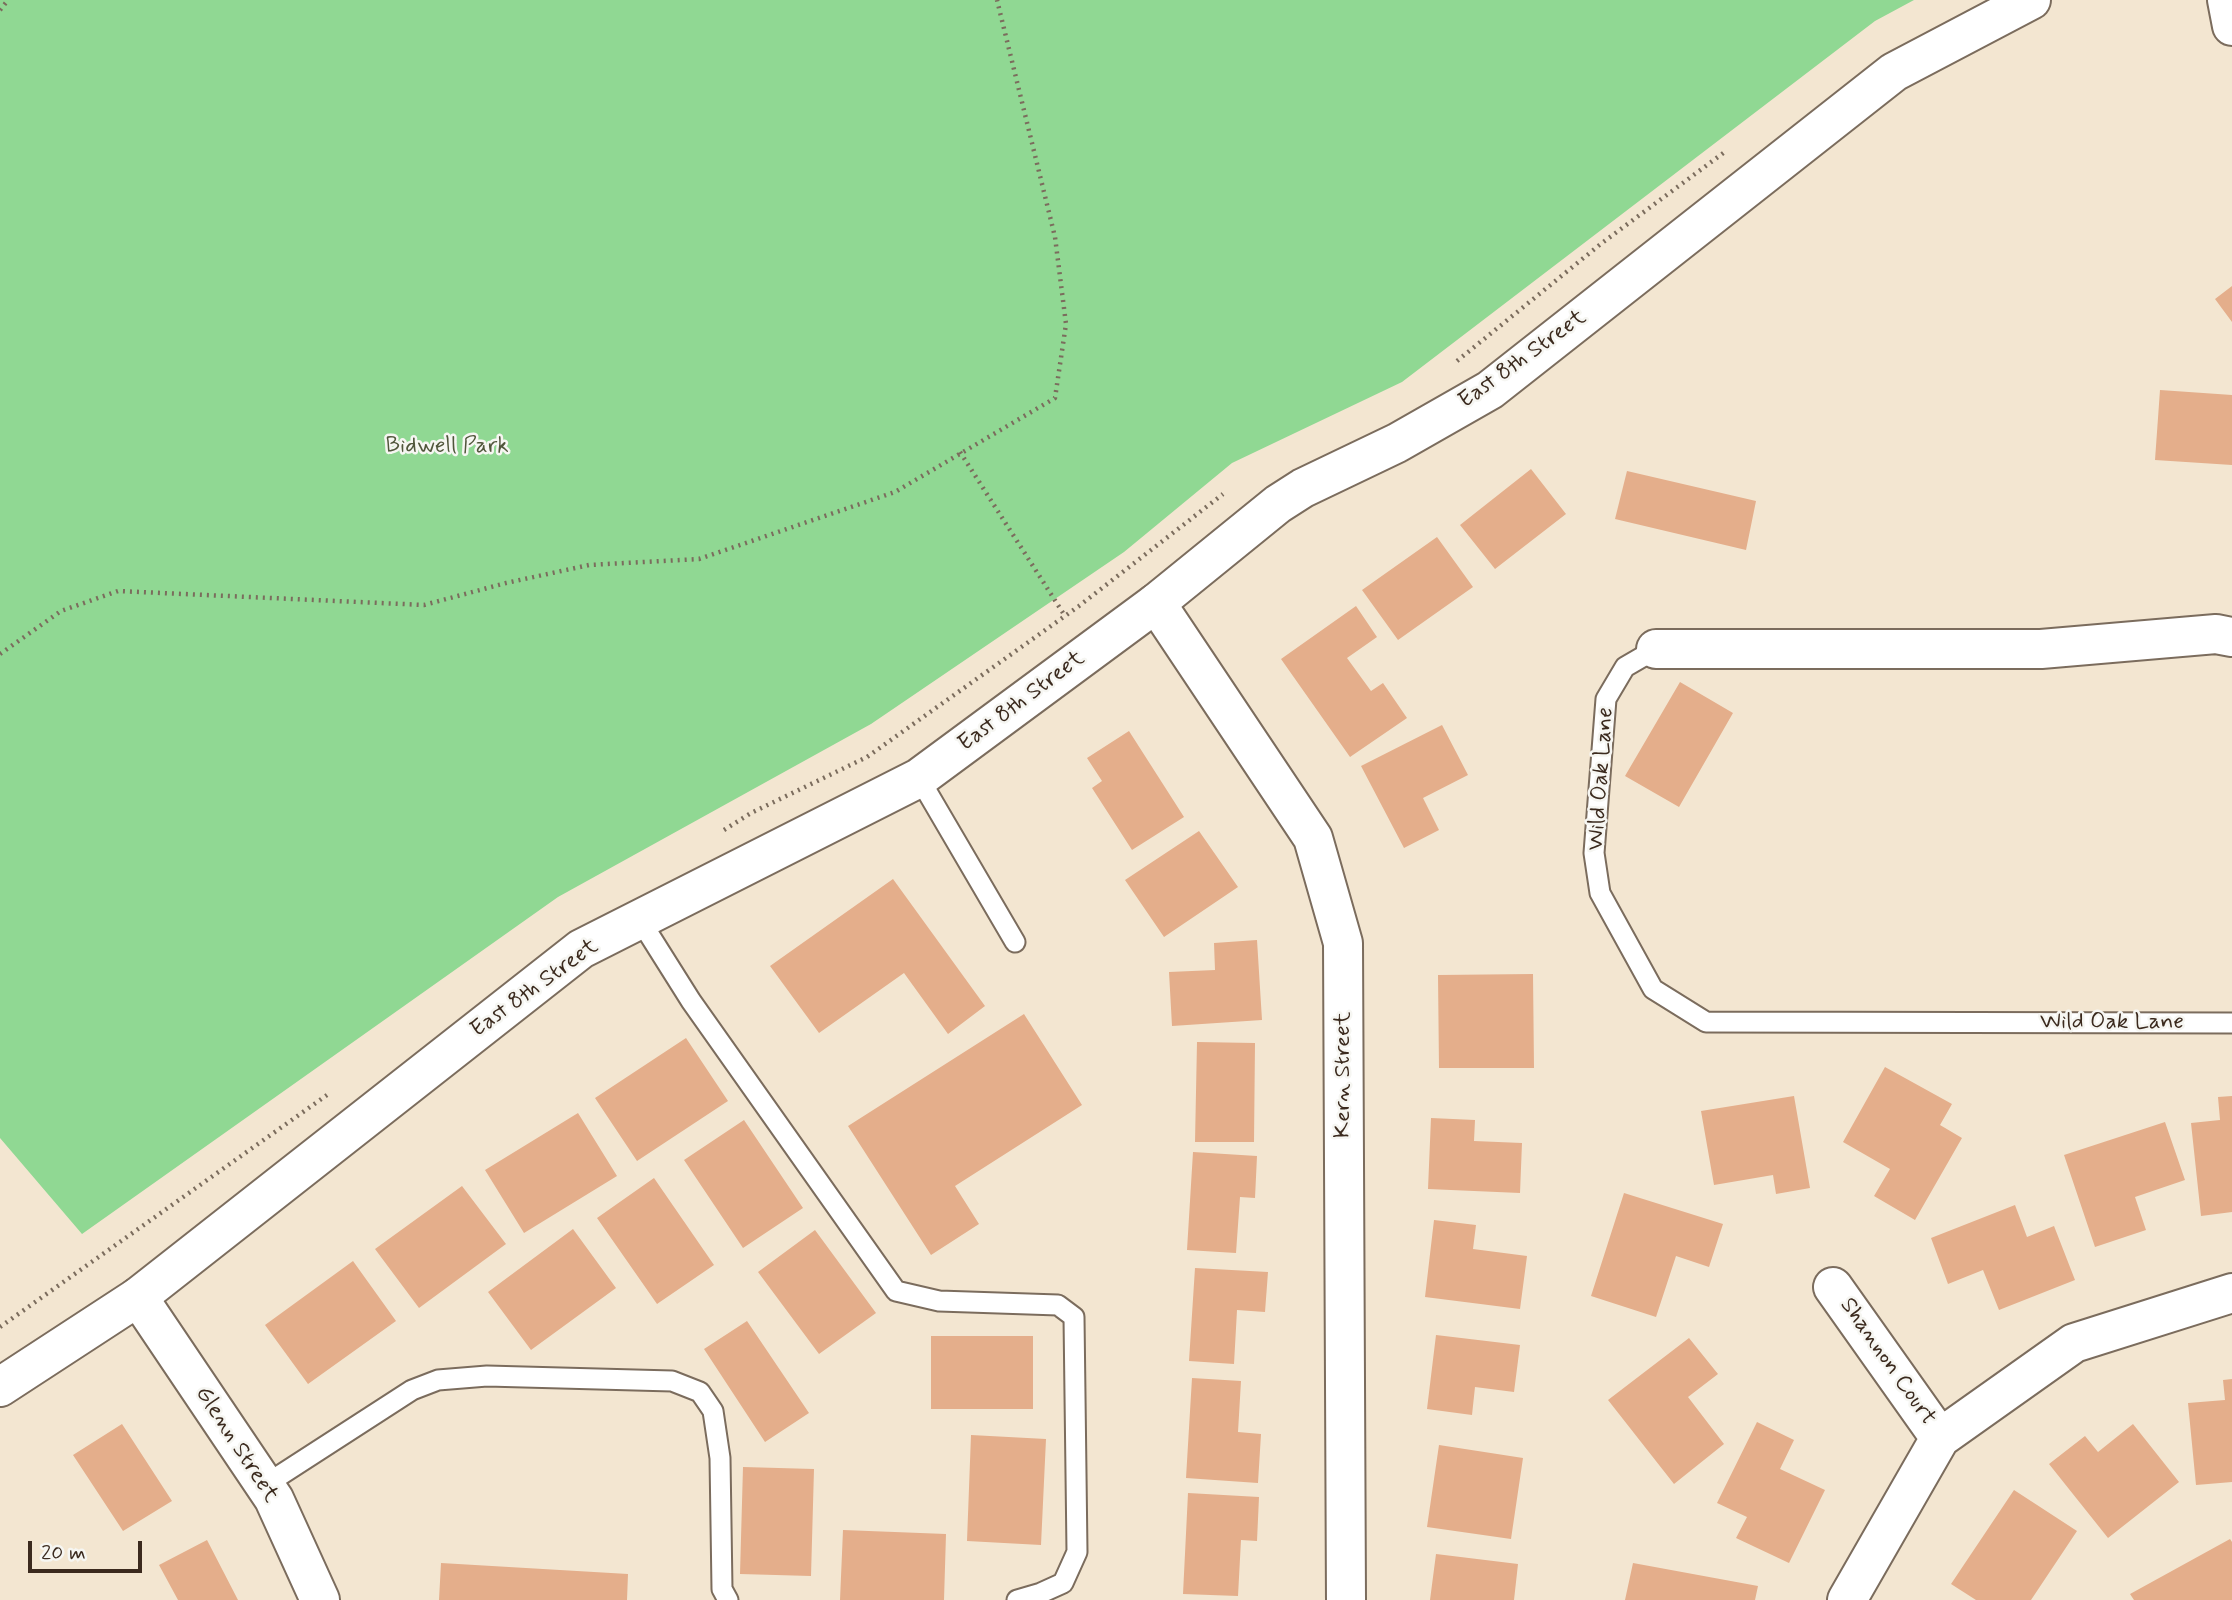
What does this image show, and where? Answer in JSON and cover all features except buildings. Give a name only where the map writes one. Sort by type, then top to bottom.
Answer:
[{"type":"street","name":"East 8th Street","points":[[0,1387],[138,1297],[581,949],[919,778],[1156,603],[1278,504],[1303,488],[1397,443],[1490,390],[1894,72],[2031,0]]},
{"type":"street","points":[[2227,0],[2232,26]]},
{"type":"street","name":"Kern Street","points":[[1156,603],[1313,838],[1343,943],[1346,1600]]},
{"type":"street","name":"Wild Oak Lane","points":[[1656,649],[2041,649],[2216,634],[2232,637]]},
{"type":"street","name":"Shannon Court","points":[[1833,1287],[1940,1438]]},
{"type":"street","points":[[1847,1600],[1940,1438],[2074,1343],[2232,1293]]},
{"type":"street","name":"Glenn Street","points":[[138,1297],[274,1499],[320,1600]]},
{"type":"lane","name":"Wild Oak Lane","points":[[1656,649],[1625,667],[1606,699],[1594,853],[1601,893],[1653,989],[1706,1022],[2232,1023]]},
{"type":"lane","points":[[919,778],[1015,942]]},
{"type":"lane","points":[[640,920],[691,1001],[896,1291],[939,1301],[1058,1305],[1074,1317],[1077,1552],[1063,1583],[1017,1600]]},
{"type":"lane","points":[[265,1485],[412,1390],[438,1380],[487,1376],[673,1381],[700,1392],[713,1411],[720,1458],[722,1589],[728,1600]]},
{"type":"path","points":[[0,10],[8,0]]},
{"type":"path","points":[[0,654],[61,611],[118,591],[424,605],[589,565],[699,559],[895,492],[1055,397],[1066,324],[1055,237],[997,0]]},
{"type":"path","points":[[1451,365],[1602,243],[1733,145]]},
{"type":"path","points":[[960,453],[1065,616]]},
{"type":"path","points":[[716,835],[751,813],[867,757],[1065,616],[1227,491]]},
{"type":"path","points":[[0,1326],[338,1087]]},
{"type":"green space","name":"Bidwell Park","points":[[0,0],[1914,0],[1875,21],[1402,382],[1232,463],[1124,552],[871,724],[558,897],[82,1234],[0,1138]]}]
